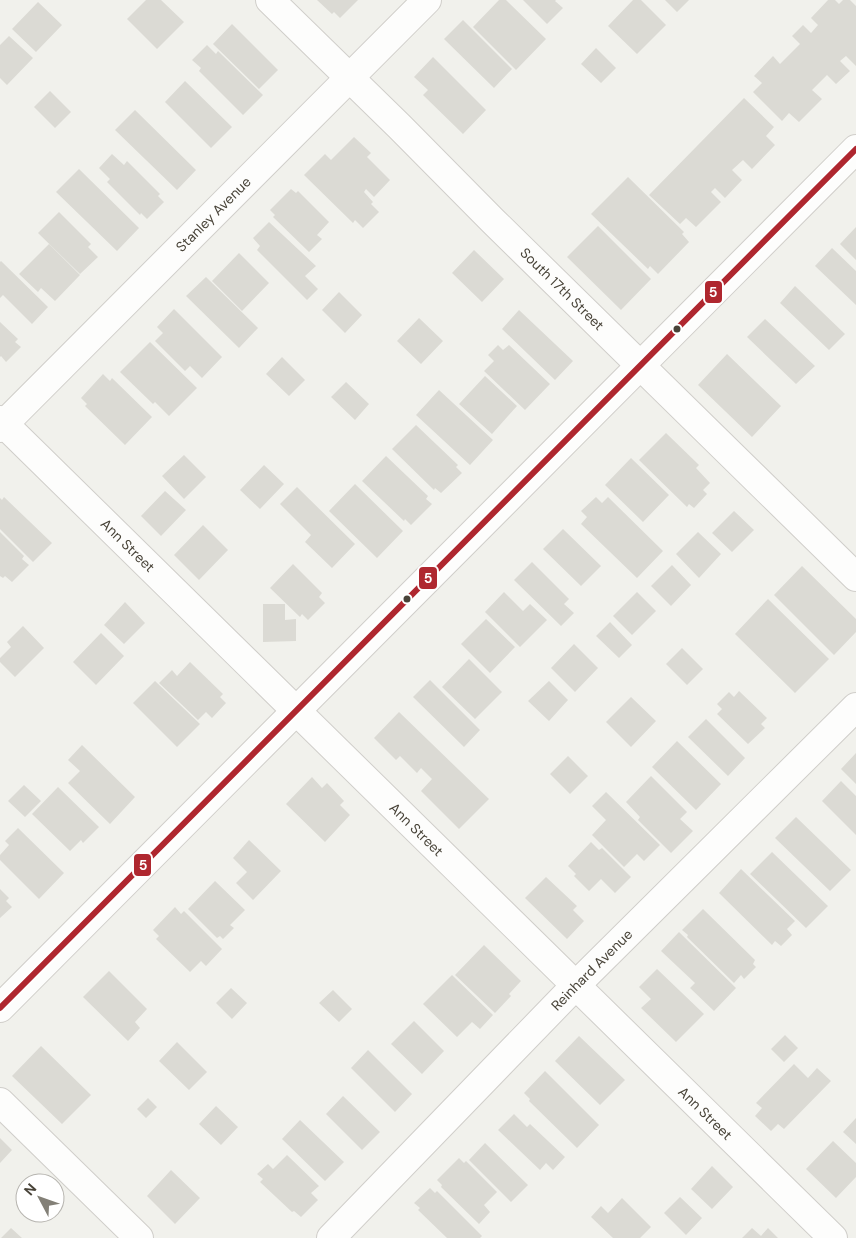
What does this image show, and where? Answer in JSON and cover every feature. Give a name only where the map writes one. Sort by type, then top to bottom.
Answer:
[{"type":"street","name":"South 17th Street","points":[[270,0],[856,577]]},
{"type":"street","name":"Stanley Avenue","points":[[1,424],[427,0]]},
{"type":"street","points":[[0,1008],[856,149]]},
{"type":"street","name":"Ann Street","points":[[1,424],[833,1238]]},
{"type":"street","name":"Reinhard Avenue","points":[[332,1238],[576,985],[856,707]]},
{"type":"street","points":[[0,1102],[139,1238]]},
{"type":"building","points":[[146,0],[161,0],[184,22],[157,49],[127,19]]},
{"type":"building","points":[[317,0],[358,0],[340,18],[334,12],[332,14]]},
{"type":"building","points":[[499,0],[506,0],[546,39],[516,70],[473,27]]},
{"type":"building","points":[[523,0],[556,0],[563,8],[547,24]]},
{"type":"building","points":[[633,0],[641,0],[666,25],[637,54],[608,26]]},
{"type":"building","points":[[665,0],[689,0],[677,12]]},
{"type":"building","points":[[828,0],[835,0],[839,4],[843,0],[850,0],[856,6],[856,66],[846,56],[840,61],[850,71],[836,84],[827,75],[812,90],[822,99],[799,122],[789,113],[782,121],[753,92],[762,83],[754,76],[773,56],[780,64],[800,44],[792,36],[803,25],[811,33],[818,25],[811,18]]},
{"type":"building","points":[[38,2],[62,25],[36,52],[12,29]]},
{"type":"building","points":[[463,20],[512,69],[494,88],[444,39]]},
{"type":"building","points":[[232,24],[278,70],[259,89],[213,44]]},
{"type":"building","points":[[9,36],[33,58],[7,85],[0,78],[0,45]]},
{"type":"building","points":[[207,45],[216,54],[218,51],[263,95],[243,115],[199,71],[201,68],[192,60]]},
{"type":"building","points":[[596,48],[616,68],[601,83],[581,64]]},
{"type":"building","points":[[433,57],[486,110],[463,134],[423,95],[428,90],[414,77]]},
{"type":"building","points":[[185,81],[232,127],[211,148],[165,102]]},
{"type":"building","points":[[50,91],[71,112],[55,128],[34,107]]},
{"type":"building","points":[[744,98],[774,127],[766,136],[775,145],[752,169],[743,160],[732,170],[742,180],[725,198],[715,188],[711,192],[721,202],[696,227],[686,218],[680,224],[649,195]]},
{"type":"building","points":[[135,110],[196,170],[177,190],[115,130]]},
{"type":"building","points":[[354,137],[371,153],[367,157],[390,180],[374,197],[366,189],[364,192],[373,202],[371,204],[379,212],[363,228],[355,220],[353,223],[304,175],[325,154],[331,160]]},
{"type":"building","points":[[112,154],[124,165],[127,161],[160,194],[158,196],[164,202],[147,219],[141,213],[140,215],[107,182],[110,179],[99,168]]},
{"type":"building","points":[[79,169],[139,228],[117,251],[56,192]]},
{"type":"building","points":[[628,177],[684,232],[682,234],[689,242],[658,274],[650,266],[648,269],[591,214]]},
{"type":"building","points":[[291,189],[296,193],[298,191],[329,222],[317,235],[322,239],[309,252],[273,217],[275,215],[270,210]]},
{"type":"building","points":[[59,212],[91,244],[88,247],[98,257],[80,274],[38,233]]},
{"type":"building","points":[[269,222],[316,266],[305,276],[318,289],[307,300],[257,250],[260,246],[253,238]]},
{"type":"building","points":[[598,226],[651,279],[621,310],[567,257]]},
{"type":"building","points":[[856,227],[856,260],[840,244]]},
{"type":"building","points":[[49,244],[80,275],[55,301],[41,288],[38,292],[19,274]]},
{"type":"building","points":[[832,248],[856,271],[856,305],[815,266]]},
{"type":"building","points":[[474,250],[504,279],[482,302],[452,273]]},
{"type":"building","points":[[239,253],[269,283],[242,311],[212,281]]},
{"type":"building","points":[[1,261],[48,307],[32,324],[3,295],[0,298]]},
{"type":"building","points":[[206,277],[258,328],[239,348],[186,296]]},
{"type":"building","points":[[795,286],[845,334],[829,350],[780,303]]},
{"type":"building","points":[[339,292],[362,315],[345,333],[322,310]]},
{"type":"building","points":[[174,309],[222,357],[202,378],[190,366],[185,371],[155,341],[163,333],[157,327]]},
{"type":"building","points":[[519,310],[573,361],[555,380],[502,329]]},
{"type":"building","points":[[419,318],[443,341],[421,364],[397,341]]},
{"type":"building","points":[[765,319],[815,366],[796,384],[747,337]]},
{"type":"building","points":[[0,322],[18,339],[15,342],[21,347],[6,362],[0,357]]},
{"type":"building","points":[[150,342],[197,388],[169,416],[155,402],[153,404],[120,372]]},
{"type":"building","points":[[498,345],[503,350],[509,345],[550,384],[525,410],[484,371],[494,361],[488,355]]},
{"type":"building","points":[[727,354],[781,406],[752,437],[698,385]]},
{"type":"building","points":[[282,357],[305,380],[289,396],[266,374]]},
{"type":"building","points":[[103,374],[110,381],[112,378],[152,417],[125,445],[85,406],[87,404],[81,398]]},
{"type":"building","points":[[485,376],[517,406],[492,434],[459,404]]},
{"type":"building","points":[[346,382],[369,404],[355,420],[331,397]]},
{"type":"building","points":[[439,390],[493,440],[470,465],[416,415]]},
{"type":"building","points":[[416,425],[458,465],[456,467],[462,473],[441,493],[435,488],[434,490],[392,449]]},
{"type":"building","points":[[666,433],[699,465],[696,468],[710,483],[703,490],[707,494],[694,508],[689,504],[687,507],[639,460]]},
{"type":"building","points":[[184,455],[206,477],[184,499],[162,476]]},
{"type":"building","points":[[386,456],[428,496],[426,499],[432,504],[411,525],[405,519],[404,521],[362,481]]},
{"type":"building","points":[[631,458],[669,495],[643,522],[605,485]]},
{"type":"building","points":[[264,465],[284,484],[260,509],[240,490]]},
{"type":"building","points":[[355,484],[403,531],[377,558],[329,511]]},
{"type":"building","points":[[297,487],[355,544],[332,568],[305,542],[311,535],[280,504]]},
{"type":"building","points":[[165,491],[186,510],[161,536],[141,516]]},
{"type":"building","points":[[4,497],[52,543],[33,562],[0,529],[0,498],[2,500]]},
{"type":"building","points":[[596,497],[602,503],[608,497],[663,551],[637,578],[581,524],[587,517],[581,511]]},
{"type":"building","points":[[734,511],[754,530],[732,552],[712,533]]},
{"type":"building","points":[[203,525],[228,550],[199,580],[174,555]]},
{"type":"building","points":[[563,529],[601,566],[581,586],[543,549]]},
{"type":"building","points":[[0,532],[24,556],[22,559],[29,565],[12,582],[5,576],[3,578],[0,576]]},
{"type":"building","points":[[698,532],[721,554],[699,578],[676,554]]},
{"type":"building","points":[[532,562],[569,599],[564,604],[574,613],[561,626],[514,580]]},
{"type":"building","points":[[293,564],[322,593],[319,597],[325,603],[308,620],[302,614],[300,617],[270,588]]},
{"type":"building","points":[[672,565],[691,585],[671,606],[651,586]]},
{"type":"building","points":[[802,566],[856,619],[856,632],[834,655],[774,595]]},
{"type":"building","points":[[504,592],[523,611],[530,604],[547,620],[520,647],[485,612]]},
{"type":"building","points":[[637,592],[656,611],[632,635],[613,616]]},
{"type":"building","points":[[768,599],[829,659],[795,693],[735,634]]},
{"type":"building","points":[[125,602],[145,623],[124,644],[104,625]]},
{"type":"building","points":[[263,604],[285,604],[285,620],[296,619],[296,641],[263,642]]},
{"type":"building","points":[[486,619],[515,647],[490,673],[461,644]]},
{"type":"building","points":[[610,622],[632,645],[619,658],[596,636]]},
{"type":"building","points":[[23,626],[44,648],[15,677],[0,662],[0,658],[11,647],[7,642]]},
{"type":"building","points":[[101,633],[124,656],[96,685],[73,662]]},
{"type":"building","points":[[574,644],[598,668],[575,692],[551,668]]},
{"type":"building","points":[[682,648],[703,669],[687,685],[666,664]]},
{"type":"building","points":[[469,659],[502,692],[475,719],[442,687]]},
{"type":"building","points":[[190,662],[223,694],[220,697],[226,703],[212,718],[206,712],[198,720],[159,683],[172,670],[177,676]]},
{"type":"building","points":[[430,680],[480,730],[464,747],[413,697]]},
{"type":"building","points":[[155,681],[200,724],[177,747],[133,703]]},
{"type":"building","points":[[549,681],[568,700],[549,721],[528,701]]},
{"type":"building","points":[[739,691],[767,718],[761,724],[765,728],[748,744],[717,714],[722,709],[717,704],[729,692],[734,697]]},
{"type":"building","points":[[631,697],[656,721],[631,747],[606,722]]},
{"type":"building","points":[[399,712],[489,799],[459,829],[421,791],[432,779],[421,768],[417,773],[400,756],[396,760],[374,738]]},
{"type":"building","points":[[706,719],[745,758],[728,776],[688,737]]},
{"type":"building","points":[[677,741],[721,784],[696,810],[652,767]]},
{"type":"building","points":[[82,745],[135,797],[110,824],[68,783],[80,771],[68,760]]},
{"type":"building","points":[[856,753],[856,784],[841,769]]},
{"type":"building","points":[[568,756],[588,776],[570,794],[550,774]]},
{"type":"building","points":[[651,776],[687,812],[680,819],[693,831],[671,853],[638,820],[640,817],[626,802]]},
{"type":"building","points":[[312,777],[322,788],[327,783],[344,801],[340,805],[350,815],[325,842],[286,804]]},
{"type":"building","points":[[841,781],[856,796],[856,835],[822,801]]},
{"type":"building","points":[[24,785],[41,801],[25,817],[8,801]]},
{"type":"building","points":[[58,787],[99,827],[83,843],[81,840],[70,851],[32,814]]},
{"type":"building","points":[[606,792],[660,845],[644,861],[637,854],[624,867],[592,835],[606,820],[592,806]]},
{"type":"building","points":[[796,817],[851,870],[830,891],[775,838]]},
{"type":"building","points":[[18,828],[64,873],[39,899],[0,860],[0,855],[9,845],[5,841]]},
{"type":"building","points":[[249,840],[281,871],[253,900],[236,883],[247,872],[233,858]]},
{"type":"building","points":[[591,842],[599,850],[602,848],[631,877],[615,893],[601,879],[589,891],[574,876],[576,874],[568,866]]},
{"type":"building","points":[[772,852],[828,906],[806,928],[750,874]]},
{"type":"building","points":[[741,869],[795,921],[787,929],[792,935],[781,946],[775,941],[772,945],[719,893]]},
{"type":"building","points":[[546,877],[577,906],[573,910],[584,921],[567,939],[525,898]]},
{"type":"building","points":[[215,881],[245,910],[230,925],[234,928],[223,939],[220,936],[217,938],[188,909]]},
{"type":"building","points":[[0,889],[9,898],[6,901],[12,907],[0,918]]},
{"type":"building","points":[[175,907],[181,914],[184,911],[222,949],[206,966],[201,961],[190,972],[156,939],[159,936],[153,930]]},
{"type":"building","points":[[703,909],[755,960],[753,964],[756,967],[744,979],[741,975],[734,983],[682,930]]},
{"type":"building","points":[[679,932],[736,988],[714,1011],[690,988],[695,983],[661,951]]},
{"type":"building","points":[[484,945],[521,981],[509,994],[511,996],[495,1013],[455,975]]},
{"type":"building","points":[[657,969],[704,1014],[676,1042],[641,1008],[651,999],[639,987]]},
{"type":"building","points":[[109,971],[147,1009],[135,1022],[140,1028],[128,1041],[83,997]]},
{"type":"building","points":[[452,975],[493,1015],[480,1029],[472,1022],[457,1037],[423,1004]]},
{"type":"building","points":[[231,988],[247,1003],[232,1019],[216,1003]]},
{"type":"building","points":[[333,990],[352,1009],[339,1022],[319,1003]]},
{"type":"building","points":[[414,1021],[444,1051],[422,1074],[391,1044]]},
{"type":"building","points":[[785,1035],[798,1048],[784,1062],[771,1049]]},
{"type":"building","points":[[579,1036],[625,1080],[600,1105],[555,1061]]},
{"type":"building","points":[[177,1042],[207,1072],[189,1090],[159,1061]]},
{"type":"building","points":[[41,1046],[91,1095],[62,1124],[12,1076]]},
{"type":"building","points":[[368,1050],[412,1094],[395,1112],[351,1068]]},
{"type":"building","points":[[794,1064],[808,1078],[817,1068],[831,1081],[784,1129],[778,1124],[771,1131],[755,1116],[762,1108],[756,1103]]},
{"type":"building","points":[[545,1071],[599,1125],[577,1148],[529,1101],[530,1099],[524,1093]]},
{"type":"building","points":[[343,1096],[380,1132],[362,1150],[326,1114]]},
{"type":"building","points":[[148,1098],[157,1107],[146,1118],[137,1109]]},
{"type":"building","points":[[216,1106],[238,1127],[221,1145],[199,1124]]},
{"type":"building","points":[[514,1114],[527,1127],[530,1124],[565,1157],[553,1170],[546,1163],[540,1170],[498,1130]]},
{"type":"building","points":[[856,1118],[856,1144],[843,1132]]},
{"type":"building","points":[[300,1120],[344,1162],[325,1181],[282,1139]]},
{"type":"building","points":[[0,1138],[12,1150],[0,1163]]},
{"type":"building","points":[[833,1141],[856,1163],[856,1177],[836,1198],[806,1169]]},
{"type":"building","points":[[485,1143],[528,1185],[511,1202],[469,1160]]},
{"type":"building","points":[[287,1155],[319,1186],[311,1193],[318,1200],[301,1217],[294,1211],[292,1212],[260,1182],[263,1179],[257,1174],[268,1164],[273,1169]]},
{"type":"building","points":[[459,1158],[464,1163],[466,1161],[497,1192],[484,1205],[490,1212],[479,1224],[441,1187],[442,1185],[437,1180]]},
{"type":"building","points":[[712,1166],[733,1187],[712,1209],[691,1189]]},
{"type":"building","points":[[171,1170],[200,1198],[175,1224],[147,1196]]},
{"type":"building","points":[[430,1188],[435,1193],[437,1191],[482,1236],[480,1238],[447,1238],[418,1210],[420,1208],[414,1203]]},
{"type":"building","points":[[680,1197],[702,1218],[686,1235],[664,1213]]},
{"type":"building","points":[[622,1198],[651,1227],[640,1238],[613,1238],[591,1217],[601,1206],[608,1213]]},
{"type":"building","points":[[11,1228],[22,1238],[1,1238]]},
{"type":"building","points":[[752,1228],[761,1236],[768,1228],[778,1238],[742,1238]]},
{"type":"transit line","name":"5","points":[[0,1008],[856,149]]}]
